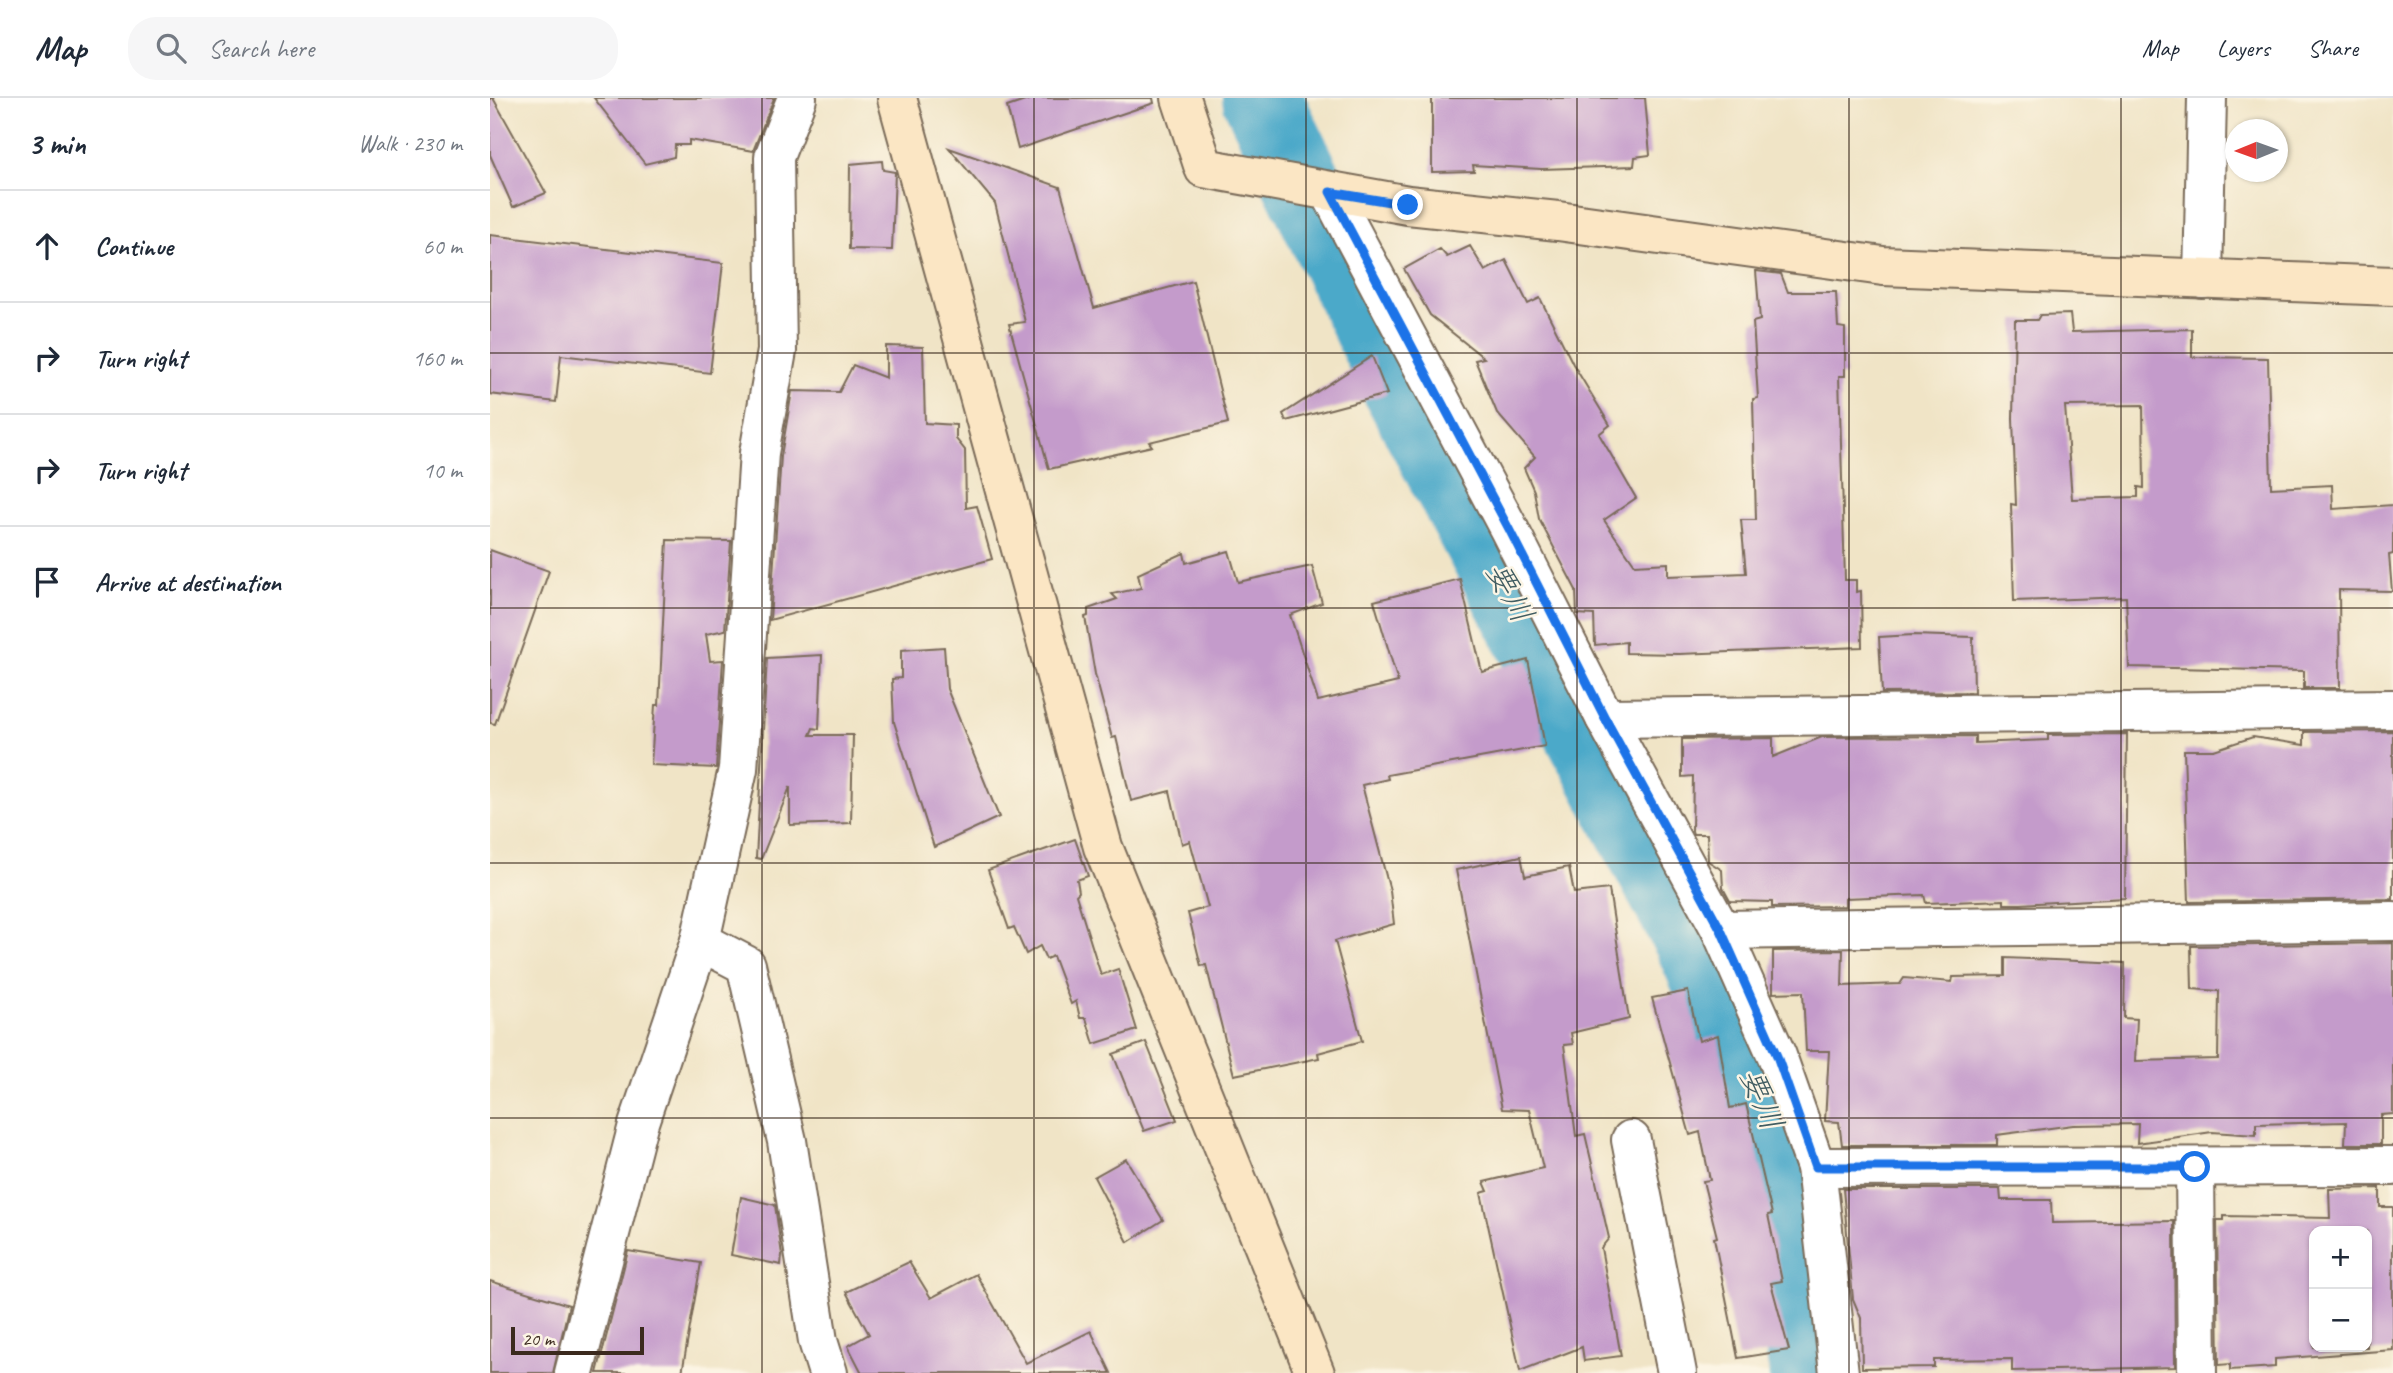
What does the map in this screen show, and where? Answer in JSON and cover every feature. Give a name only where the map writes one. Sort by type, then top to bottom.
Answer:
[{"type":"street","points":[[574,1373],[638,1125],[700,941],[738,769],[759,453],[777,351],[774,157],[797,98]]},
{"type":"street","points":[[897,98],[1102,847],[1315,1373]]},
{"type":"street","points":[[1181,98],[1204,168],[1330,192],[1883,266],[2393,286]]},
{"type":"street","points":[[2203,279],[2207,98]]},
{"type":"street","points":[[1330,192],[1509,529],[1605,718],[1721,930],[1777,1056],[1816,1167],[1839,1373]]},
{"type":"street","points":[[1605,718],[2393,709]]},
{"type":"street","points":[[1721,930],[2393,922]]},
{"type":"street","points":[[700,941],[746,965],[787,1141],[818,1341],[828,1373]]},
{"type":"street","points":[[1630,1140],[1677,1373]]},
{"type":"street","points":[[1816,1167],[2393,1166]]},
{"type":"street","points":[[2195,1167],[2197,1373]]},
{"type":"building","points":[[490,98],[493,98],[546,193],[513,207],[490,155]]},
{"type":"building","points":[[594,98],[774,98],[753,151],[689,140],[689,145],[675,145],[674,157],[645,164]]},
{"type":"building","points":[[1034,98],[1153,98],[1154,103],[1018,149],[1007,107]]},
{"type":"building","points":[[1432,98],[1645,98],[1650,155],[1635,157],[1634,166],[1541,169],[1473,165],[1474,171],[1432,172]]},
{"type":"building","points":[[949,148],[1060,187],[1094,308],[1193,281],[1228,423],[1149,442],[1152,446],[1049,469],[1009,324],[1025,322],[995,203]]},
{"type":"building","points":[[882,161],[883,170],[895,172],[892,250],[849,249],[850,164]]},
{"type":"building","points":[[490,235],[723,263],[710,373],[561,355],[556,402],[490,394]]},
{"type":"building","points":[[1470,246],[1485,271],[1506,260],[1528,304],[1540,298],[1573,364],[1610,425],[1599,434],[1636,498],[1604,520],[1635,565],[1668,563],[1668,576],[1746,573],[1741,520],[1756,520],[1753,399],[1758,398],[1753,322],[1760,320],[1756,271],[1781,274],[1788,292],[1836,292],[1838,327],[1845,328],[1845,376],[1839,376],[1845,580],[1856,580],[1856,592],[1861,591],[1862,647],[1679,654],[1626,653],[1626,642],[1595,645],[1594,615],[1577,614],[1576,590],[1539,519],[1534,491],[1524,468],[1535,457],[1497,413],[1475,360],[1484,358],[1430,315],[1404,269],[1440,249],[1447,257]]},
{"type":"building","points":[[2070,314],[2072,332],[2192,329],[2192,357],[2268,358],[2271,488],[2332,485],[2333,509],[2393,505],[2393,554],[2389,555],[2392,591],[2339,590],[2340,688],[2304,688],[2304,671],[2129,667],[2126,597],[2014,601],[2011,504],[2016,505],[2013,418],[2015,320],[2037,320],[2040,315]],"holes":[[[2143,405],[2144,488],[2138,487],[2138,497],[2072,499],[2065,406]]]},
{"type":"building","points":[[886,346],[923,347],[925,423],[956,425],[956,439],[965,450],[966,508],[977,506],[992,559],[770,620],[781,456],[792,391],[839,392],[853,365],[886,378]]},
{"type":"building","points":[[1372,356],[1387,394],[1286,421],[1283,414]]},
{"type":"building","points":[[667,540],[731,541],[725,630],[706,634],[710,661],[723,660],[716,768],[651,765],[655,705],[659,705]]},
{"type":"building","points":[[490,550],[549,571],[495,724],[490,723]]},
{"type":"building","points":[[1229,551],[1238,582],[1312,566],[1322,603],[1290,615],[1318,701],[1398,682],[1374,601],[1460,579],[1482,672],[1528,660],[1545,746],[1387,775],[1388,779],[1362,785],[1390,891],[1394,924],[1335,941],[1362,1041],[1318,1053],[1319,1058],[1234,1075],[1206,965],[1201,966],[1188,913],[1208,907],[1190,841],[1182,844],[1170,791],[1131,801],[1116,737],[1112,738],[1095,674],[1085,617],[1088,616],[1088,609],[1117,599],[1112,594],[1141,588],[1138,574],[1184,553],[1186,563]]},
{"type":"building","points":[[1879,637],[1973,637],[1974,692],[1882,693]]},
{"type":"building","points":[[944,647],[947,689],[999,817],[934,847],[894,722],[892,679],[901,678],[901,650]]},
{"type":"building","points":[[822,655],[819,729],[813,728],[810,735],[853,735],[851,823],[790,825],[790,787],[761,859],[756,858],[767,658]]},
{"type":"building","points":[[2393,731],[2393,899],[2189,902],[2184,750],[2214,750],[2253,737],[2304,745],[2304,732]]},
{"type":"building","points":[[2127,734],[2125,898],[2021,904],[2004,904],[2004,900],[1926,903],[1924,895],[1845,898],[1845,906],[1772,907],[1772,902],[1730,901],[1723,888],[1722,870],[1708,861],[1707,834],[1693,834],[1692,831],[1693,776],[1682,777],[1682,739],[1773,738],[1773,757],[1822,737],[1975,736],[1975,743],[2048,740],[2048,735]]},
{"type":"building","points":[[1075,839],[1088,876],[1077,880],[1079,892],[1076,895],[1101,975],[1118,969],[1137,1030],[1094,1044],[1086,1018],[1080,1018],[1076,1001],[1071,1004],[1053,956],[1046,959],[1040,946],[1026,954],[1014,927],[1009,929],[988,870]]},
{"type":"building","points":[[1521,856],[1525,876],[1569,867],[1574,893],[1609,889],[1629,1019],[1571,1033],[1573,1044],[1564,1045],[1576,1136],[1585,1134],[1609,1238],[1601,1248],[1621,1356],[1584,1361],[1582,1347],[1520,1371],[1481,1193],[1488,1191],[1484,1182],[1543,1168],[1529,1110],[1502,1109],[1456,870]]},
{"type":"building","points":[[2393,943],[2393,1114],[2381,1115],[2381,1144],[2345,1144],[2346,1122],[2256,1124],[2256,1135],[2212,1132],[2137,1143],[2138,1124],[2073,1125],[1997,1135],[1997,1145],[1842,1145],[1839,1122],[1825,1121],[1829,1051],[1806,1051],[1803,992],[1773,993],[1773,951],[1843,950],[1842,986],[1900,984],[1904,978],[1952,982],[1953,977],[2005,976],[2005,958],[2125,963],[2124,1018],[2137,1019],[2135,1061],[2218,1059],[2219,991],[2192,989],[2191,946]]},
{"type":"building","points":[[1688,991],[1699,1041],[1718,1035],[1730,1108],[1746,1104],[1772,1214],[1768,1215],[1782,1281],[1771,1283],[1789,1350],[1738,1358],[1714,1238],[1717,1237],[1703,1181],[1710,1180],[1700,1132],[1690,1135],[1652,998]]},
{"type":"building","points":[[1146,1042],[1177,1120],[1144,1131],[1113,1054]]},
{"type":"building","points":[[1126,1159],[1163,1220],[1128,1242],[1094,1177]]},
{"type":"building","points":[[2380,1188],[2380,1207],[2393,1207],[2393,1350],[2372,1352],[2372,1226],[2309,1226],[2309,1352],[2367,1352],[2275,1359],[2275,1367],[2230,1370],[2230,1364],[2219,1365],[2217,1220],[2224,1220],[2224,1216],[2330,1218],[2329,1189]]},
{"type":"building","points":[[1843,1189],[2000,1189],[2001,1200],[2051,1200],[2052,1223],[2174,1221],[2175,1367],[2012,1371],[2012,1359],[1934,1360],[1934,1367],[1862,1368],[1861,1318],[1853,1299]]},
{"type":"building","points":[[741,1197],[775,1205],[781,1265],[731,1255]]},
{"type":"building","points":[[628,1251],[701,1263],[682,1373],[597,1373]]},
{"type":"building","points":[[909,1262],[931,1298],[976,1274],[1026,1363],[1091,1331],[1111,1373],[862,1373],[848,1346],[869,1334],[846,1292]]},
{"type":"building","points":[[490,1281],[569,1305],[553,1373],[490,1373]]},
{"type":"waterway","name":"要川","points":[[1262,98],[1401,386],[1693,939],[1736,1037],[1777,1136],[1791,1188],[1799,1300],[1809,1373]]},
{"type":"route","points":[[1408,205],[1330,192],[1509,529],[1605,718],[1721,930],[1777,1056],[1816,1167],[2195,1167]]}]
